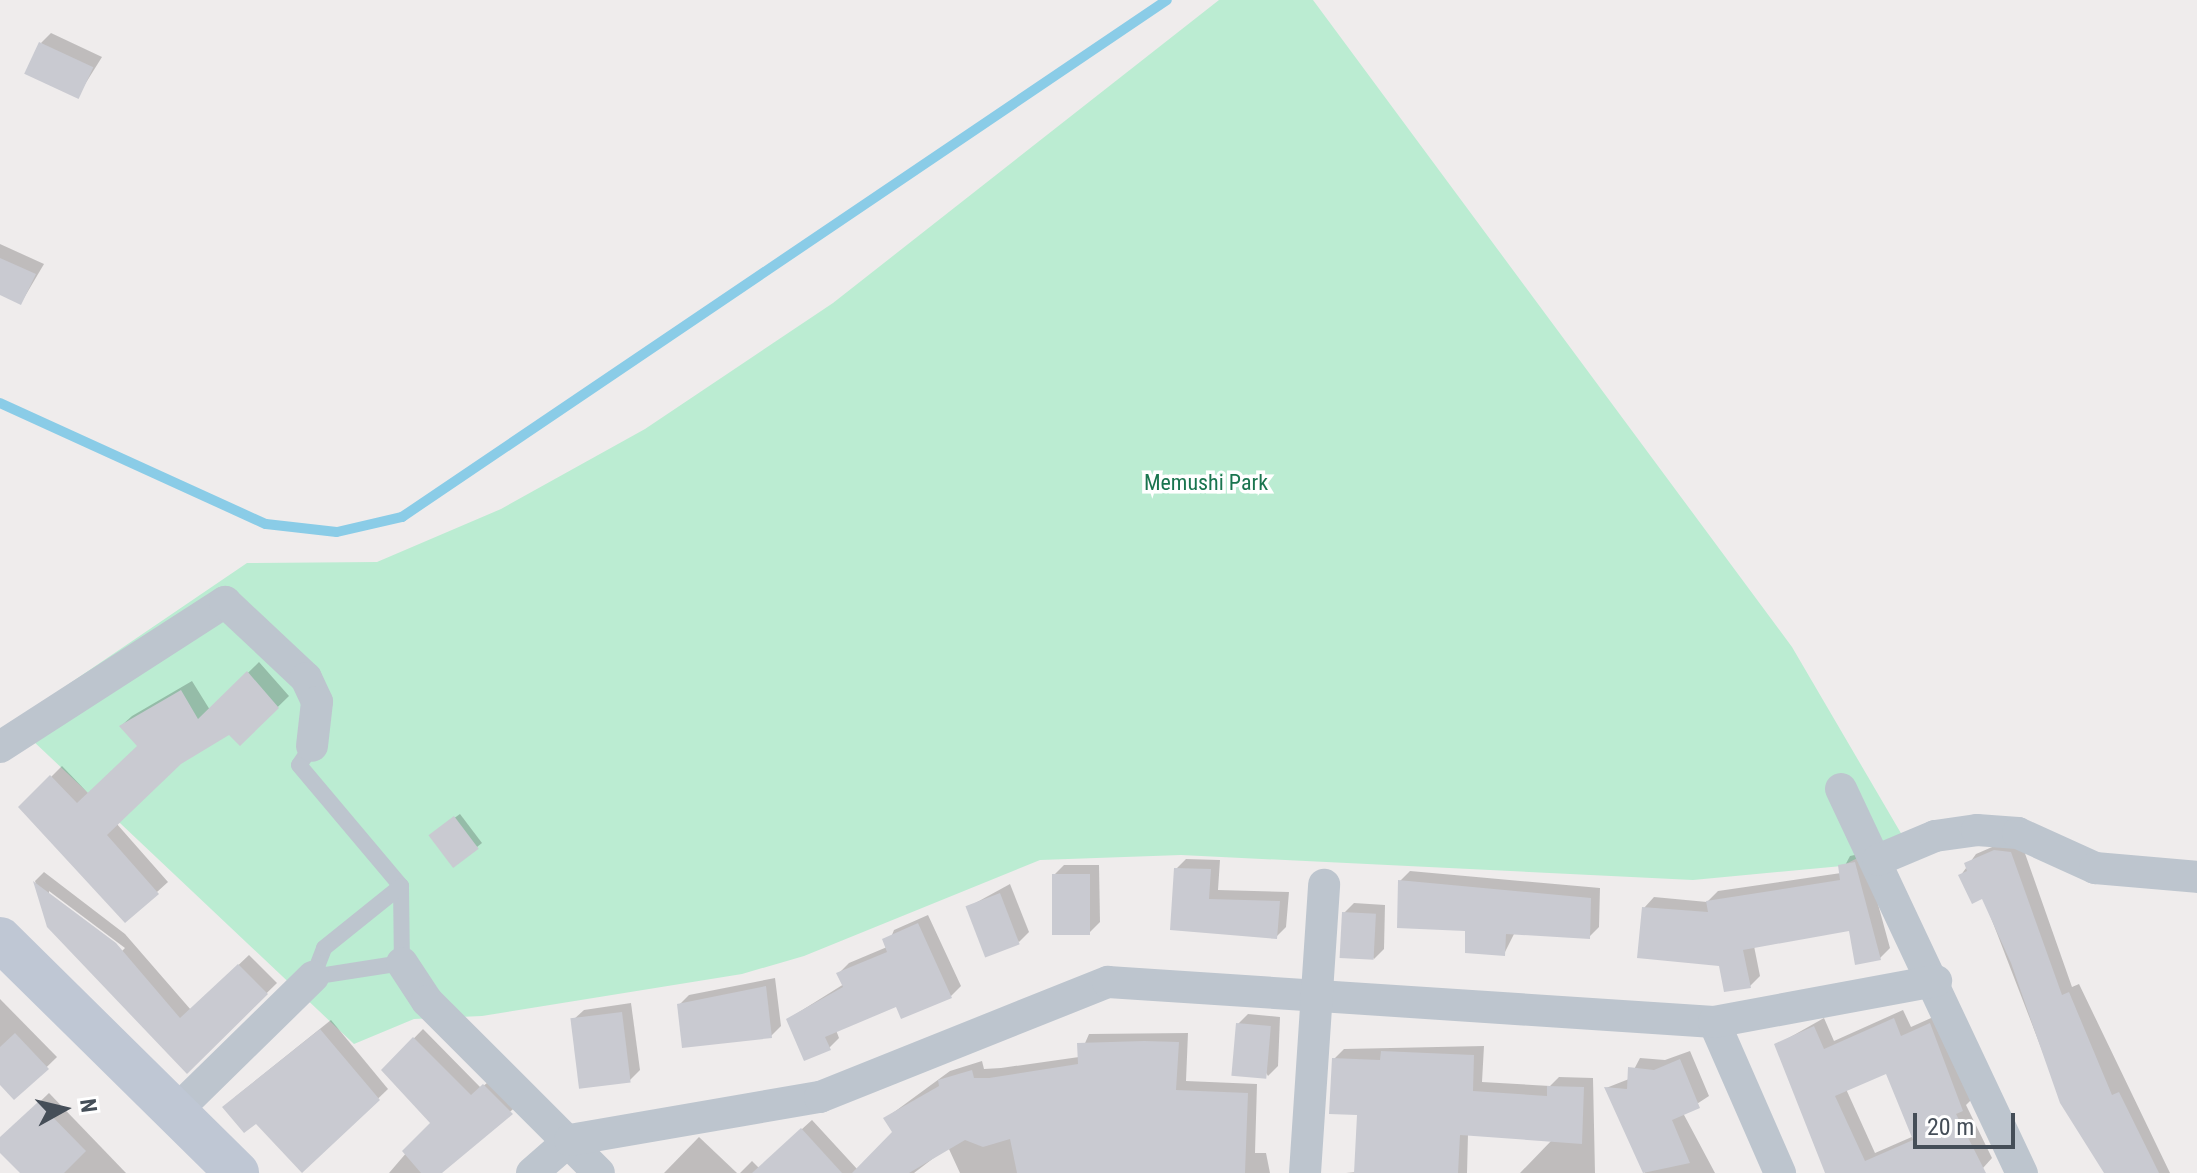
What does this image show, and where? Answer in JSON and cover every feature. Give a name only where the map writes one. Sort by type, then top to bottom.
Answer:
[{"type":"street","points":[[3,745],[225,602],[306,678],[317,702],[312,746]]},
{"type":"street","points":[[1841,789],[1936,981],[2022,1173]]},
{"type":"street","points":[[1878,860],[1935,836],[1977,830],[2018,833],[2095,868],[2197,877]]},
{"type":"street","points":[[1305,1173],[1321,997],[1324,885]]},
{"type":"street","points":[[0,939],[237,1173]]},
{"type":"street","points":[[402,963],[427,1001],[570,1140],[599,1173]]},
{"type":"street","points":[[176,1111],[313,977]]},
{"type":"street","points":[[532,1173],[570,1140],[820,1097],[1108,982],[1714,1022],[1936,981]]},
{"type":"street","points":[[1714,1022],[1780,1173]]},
{"type":"lane","points":[[312,746],[299,765],[401,886],[402,963],[313,977],[324,948],[401,886]]},
{"type":"green space","name":"Memushi Park","points":[[1219,0],[1313,0],[1792,647],[1902,835],[1842,866],[1693,880],[1181,855],[1040,860],[804,956],[742,974],[482,1016],[414,1019],[354,1044],[13,722],[247,563],[377,562],[501,509],[645,429],[833,303]]},
{"type":"building","points":[[39,42],[93,67],[79,99],[24,74]]},
{"type":"building","points":[[0,258],[36,274],[21,305],[0,295]]},
{"type":"building","points":[[247,671],[279,708],[240,746],[229,735],[181,764],[107,835],[159,894],[125,923],[18,807],[50,775],[77,803],[137,746],[119,726],[181,690],[198,719]]},
{"type":"building","points":[[454,816],[479,849],[453,868],[428,835]]},
{"type":"building","points":[[1994,850],[2011,852],[2062,995],[2069,992],[2112,1095],[2119,1092],[2159,1173],[2104,1173],[2060,1103],[2011,963],[1982,899],[1972,904],[1958,875],[1967,871],[1964,863]]},
{"type":"building","points":[[1855,862],[1881,960],[1855,965],[1849,931],[1743,950],[1751,988],[1724,992],[1719,966],[1637,958],[1642,907],[1708,912],[1706,901],[1840,880],[1838,865]]},
{"type":"building","points":[[1174,868],[1211,869],[1209,899],[1280,901],[1277,939],[1170,930]]},
{"type":"building","points":[[1052,874],[1090,874],[1090,935],[1052,935]]},
{"type":"building","points":[[1398,880],[1591,898],[1590,939],[1506,934],[1505,956],[1465,953],[1465,931],[1397,928]]},
{"type":"building","points":[[33,881],[116,943],[180,1018],[238,964],[268,994],[187,1074],[47,927]]},
{"type":"building","points":[[1000,893],[1020,944],[985,958],[965,906]]},
{"type":"building","points":[[1342,912],[1376,914],[1374,960],[1340,958]]},
{"type":"building","points":[[918,923],[952,998],[901,1019],[896,1007],[825,1037],[831,1050],[804,1061],[786,1019],[843,987],[836,973],[887,952],[882,939]]},
{"type":"building","points":[[766,986],[772,1038],[682,1048],[677,1004]]},
{"type":"building","points":[[622,1012],[631,1082],[579,1089],[570,1018]]},
{"type":"building","points":[[1894,1018],[1901,1036],[1930,1023],[1963,1111],[1956,1114],[1986,1173],[1825,1173],[1774,1044],[1814,1026],[1824,1049]],"holes":[[[1886,1074],[1913,1140],[1865,1161],[1835,1096]]]},
{"type":"building","points":[[1236,1023],[1271,1026],[1266,1079],[1231,1076]]},
{"type":"building","points":[[320,1029],[380,1100],[302,1173],[256,1124],[244,1133],[222,1107]]},
{"type":"building","points":[[15,1033],[49,1069],[14,1100],[0,1085],[0,1047]]},
{"type":"building","points":[[413,1037],[471,1095],[483,1084],[513,1114],[442,1173],[421,1173],[402,1151],[430,1123],[381,1070]]},
{"type":"building","points":[[1179,1042],[1176,1090],[1248,1093],[1245,1173],[1017,1173],[1010,1139],[983,1147],[965,1140],[909,1173],[852,1173],[892,1132],[883,1118],[939,1086],[938,1080],[972,1070],[974,1078],[989,1078],[1078,1064],[1077,1043]]},
{"type":"building","points":[[1381,1051],[1474,1055],[1473,1091],[1547,1096],[1547,1086],[1584,1087],[1582,1144],[1460,1135],[1458,1173],[1354,1173],[1357,1115],[1329,1114],[1332,1058],[1380,1060]]},
{"type":"building","points":[[1680,1059],[1700,1108],[1672,1120],[1690,1163],[1643,1173],[1604,1087],[1627,1089],[1628,1067],[1654,1070]]},
{"type":"building","points":[[38,1102],[86,1151],[64,1173],[20,1173],[0,1153],[0,1137]]},
{"type":"building","points":[[801,1128],[842,1173],[752,1173]]},
{"type":"waterway","points":[[0,403],[266,524],[337,532],[402,517],[1167,0]]}]
